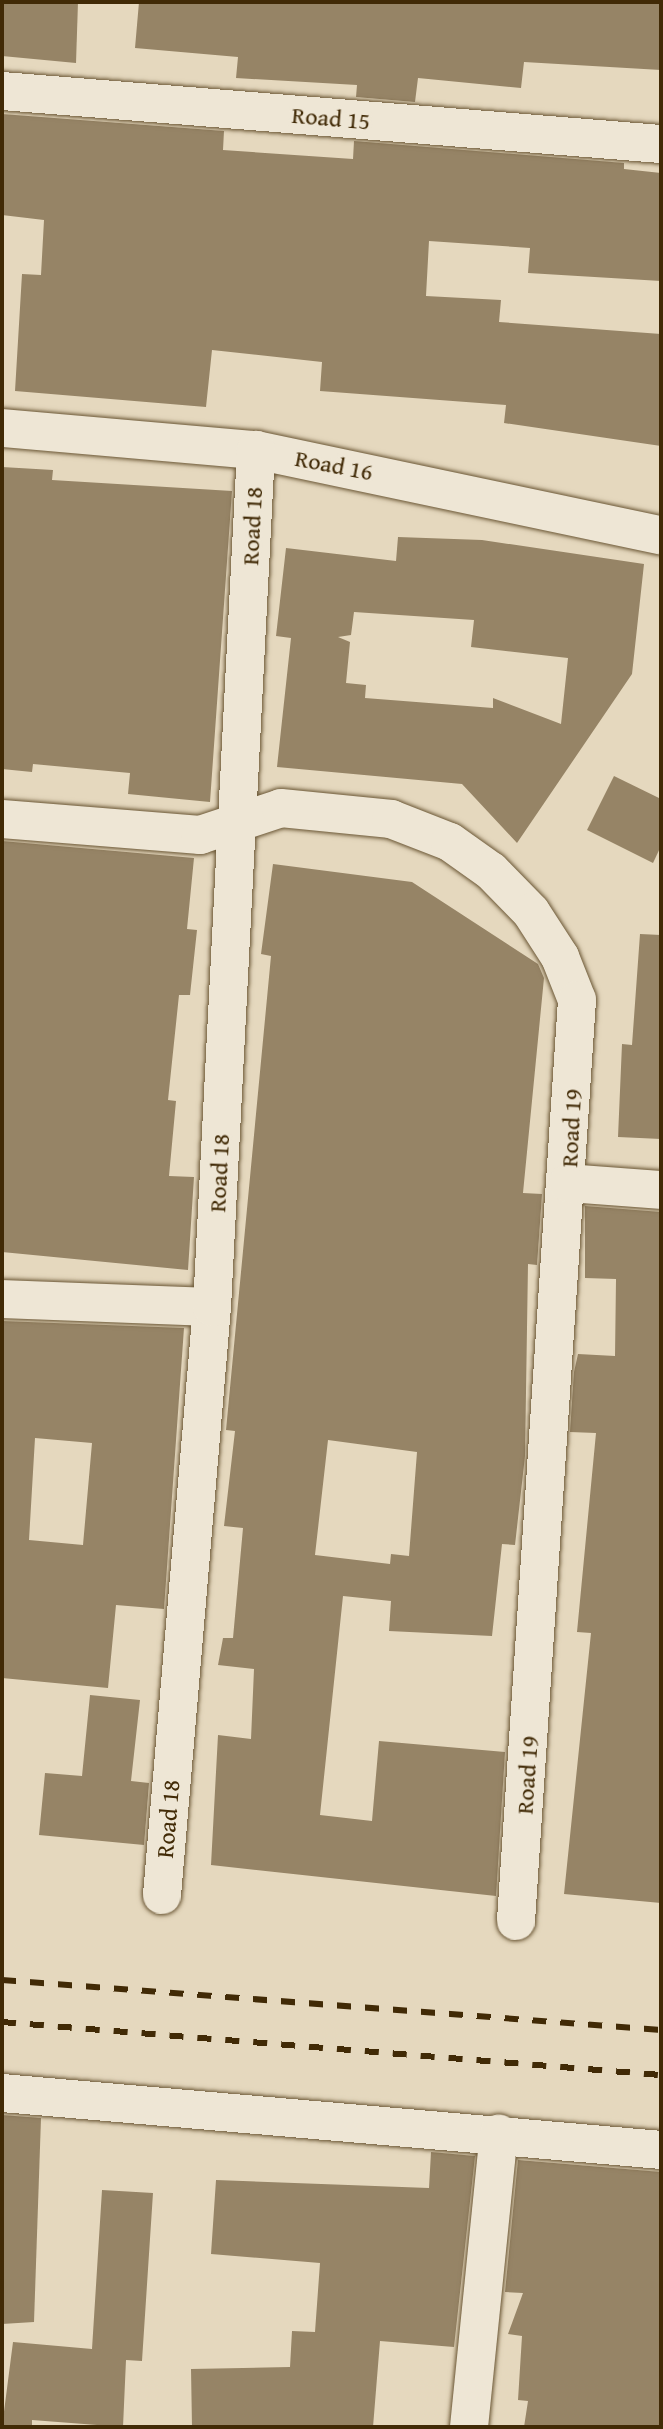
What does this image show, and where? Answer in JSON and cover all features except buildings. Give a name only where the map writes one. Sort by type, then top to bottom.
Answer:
[{"type":"street","name":"Road 15","points":[[2,91],[661,144]]},
{"type":"street","name":"Road 16","points":[[2,428],[256,450],[661,535]]},
{"type":"street","name":"Road 18","points":[[162,1895],[212,1307],[256,450]]},
{"type":"street","name":"Road 19","points":[[2,819],[200,835],[281,808],[391,819],[450,842],[531,912],[577,1000],[568,1183],[516,1921]]},
{"type":"street","points":[[568,1183],[661,1190]]},
{"type":"street","points":[[2,1299],[212,1307]]},
{"type":"street","points":[[2,2093],[661,2150]]},
{"type":"street","points":[[469,2427],[499,2134]]},
{"type":"railway","points":[[2,1980],[661,2030]]},
{"type":"railway","points":[[2,2022],[661,2075]]}]
